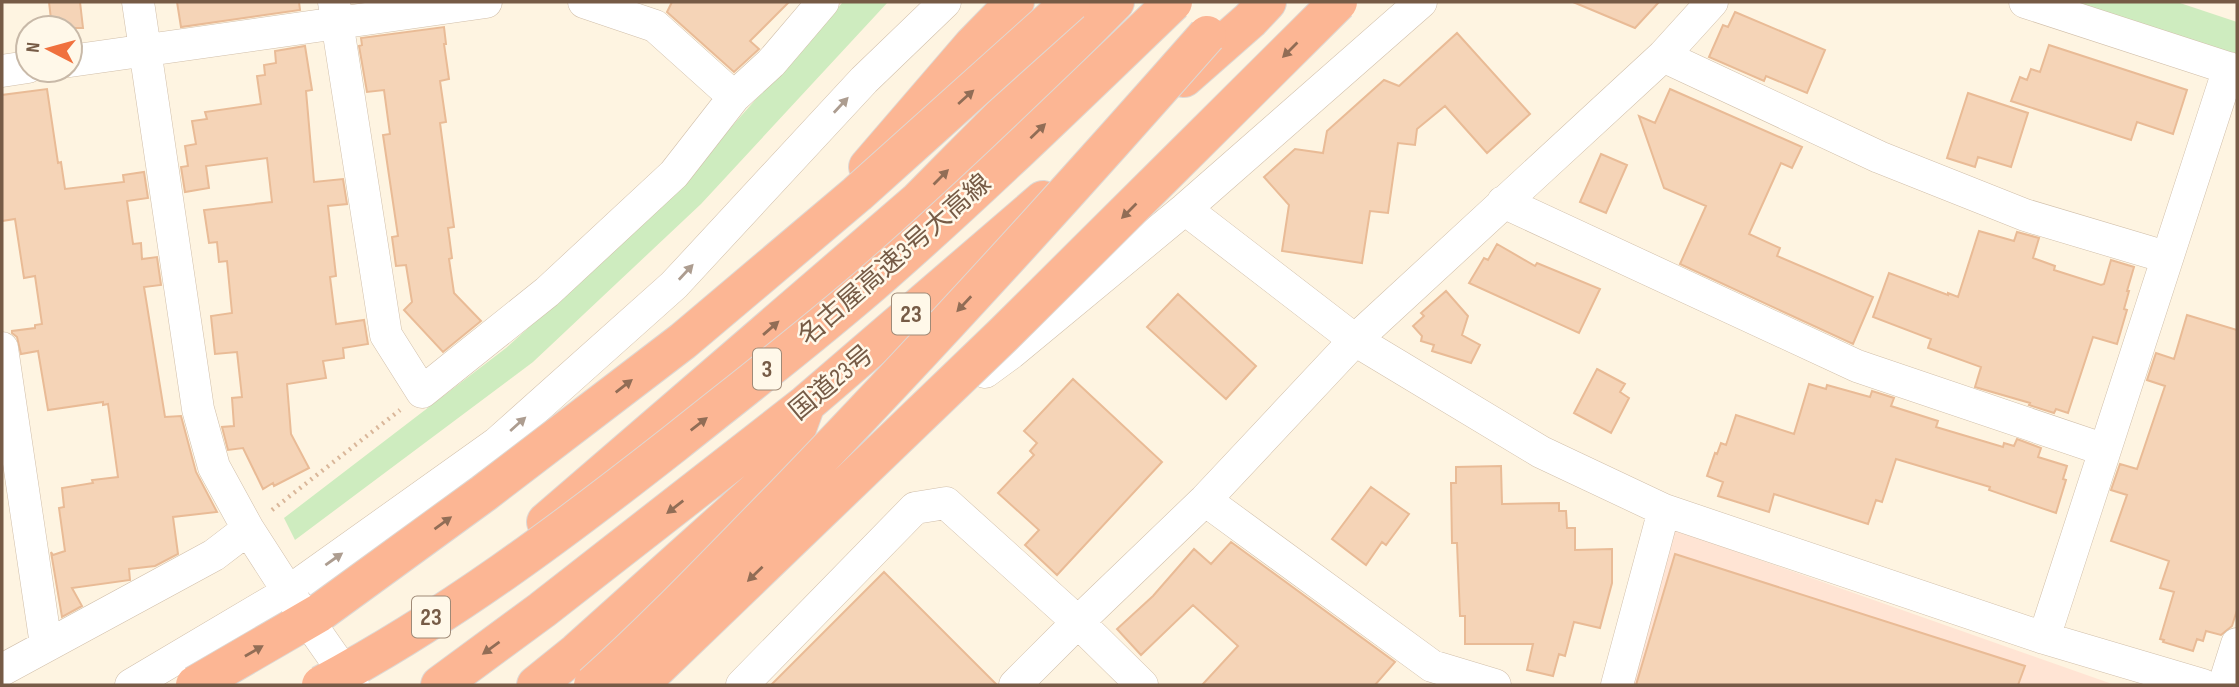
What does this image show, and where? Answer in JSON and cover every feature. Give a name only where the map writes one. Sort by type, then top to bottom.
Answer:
[{"type":"highway","points":[[515,548],[672,395],[973,46],[1015,2]]},
{"type":"highway","points":[[195,685],[318,613],[484,493],[683,341],[857,194],[1070,2]]},
{"type":"highway","name":"23","points":[[347,685],[515,548],[917,202],[1115,2]]},
{"type":"highway","name":"名古屋高速3号大高線","points":[[321,685],[353,668],[480,588],[623,484],[734,396],[883,274],[1174,2]]},
{"type":"highway","points":[[593,685],[687,595],[849,429],[1059,202],[1251,8],[1295,2]]},
{"type":"highway","points":[[639,685],[1003,335],[1338,2]]},
{"type":"highway","name":"国道23号","points":[[440,685],[542,610],[806,404],[1251,8]]},
{"type":"highway","points":[[536,685],[577,652],[783,467],[806,404]]},
{"type":"street","points":[[138,2],[198,409],[214,467],[248,529],[291,597],[353,685]]},
{"type":"street","points":[[84,59],[145,50],[336,13],[486,2]]},
{"type":"street","points":[[584,2],[655,26],[734,97]]},
{"type":"street","points":[[336,13],[386,335],[422,392],[547,292],[664,183],[734,97],[771,63],[823,2]]},
{"type":"street","points":[[864,80],[916,2]]},
{"type":"street","points":[[131,685],[291,597],[498,443],[674,285],[864,80],[945,2]]},
{"type":"street","points":[[573,685],[663,607],[1011,353],[1185,209],[1421,2]]},
{"type":"street","points":[[1015,685],[1205,500],[1354,340],[1663,56],[1712,2]]},
{"type":"street","points":[[2025,2],[2233,69],[2166,257],[2045,638]]},
{"type":"street","points":[[1663,56],[1879,158],[2025,215],[2166,257]]},
{"type":"street","points":[[1503,202],[1857,366],[2105,450]]},
{"type":"street","points":[[1185,209],[1354,340],[1541,452],[1664,510],[2045,638],[2203,685]]},
{"type":"street","points":[[2,348],[46,645]]},
{"type":"street","points":[[1205,500],[1429,676],[1495,685]]},
{"type":"street","points":[[742,685],[915,508],[946,503],[1078,622],[1142,685]]},
{"type":"street","points":[[1617,685],[1664,510]]},
{"type":"street","points":[[2,670],[214,555],[248,529]]},
{"type":"street","points":[[2224,685],[2237,644]]},
{"type":"path","points":[[248,529],[422,392]]},
{"type":"shaded area","points":[[1675,530],[2115,685],[1626,685]]},
{"type":"green space","points":[[843,2],[888,2],[701,204],[533,362],[295,540],[284,518],[506,348],[649,219]]},
{"type":"green space","points":[[2066,2],[2177,2],[2237,22],[2237,56]]},
{"type":"building","points":[[49,2],[80,2],[81,14],[50,14]]},
{"type":"building","points":[[177,2],[299,2],[300,10],[181,27]]},
{"type":"building","points":[[672,2],[789,2],[750,41],[759,49],[734,72],[667,12]]},
{"type":"building","points":[[1573,2],[1659,2],[1635,28]]},
{"type":"building","points":[[1735,12],[1825,50],[1807,93],[1766,76],[1764,81],[1709,57],[1723,25],[1728,27]]},
{"type":"building","points":[[444,27],[449,79],[440,81],[446,122],[440,123],[454,227],[448,228],[452,258],[449,259],[454,293],[481,321],[443,352],[404,310],[412,302],[406,265],[396,266],[392,237],[398,236],[383,135],[390,134],[384,90],[367,92],[359,46],[362,45],[361,38]]},
{"type":"building","points":[[1457,33],[1530,114],[1487,153],[1445,106],[1417,129],[1415,145],[1398,143],[1388,213],[1370,211],[1362,263],[1282,251],[1289,205],[1264,177],[1295,149],[1323,153],[1327,131],[1384,80],[1399,86]]},
{"type":"building","points":[[2049,45],[2187,90],[2173,134],[2137,122],[2131,140],[2011,101],[2020,77],[2027,80],[2031,69],[2040,72]]},
{"type":"building","points":[[305,46],[312,90],[306,91],[314,182],[343,179],[347,204],[328,206],[336,276],[330,277],[336,324],[364,320],[368,344],[343,348],[344,358],[323,361],[326,378],[287,384],[291,434],[309,468],[263,489],[243,448],[228,450],[222,427],[234,426],[232,398],[242,397],[237,352],[215,354],[211,316],[232,313],[227,261],[219,262],[217,242],[209,243],[204,210],[272,202],[267,158],[206,166],[209,188],[185,192],[181,167],[188,166],[185,146],[196,144],[192,121],[207,119],[205,112],[261,104],[257,76],[265,75],[264,65],[276,63],[275,51]]},
{"type":"building","points":[[47,89],[58,163],[61,162],[65,189],[124,182],[123,175],[144,172],[148,198],[127,201],[133,244],[141,243],[142,259],[157,257],[161,285],[144,287],[165,417],[181,416],[196,472],[217,512],[173,517],[178,554],[155,566],[129,569],[130,580],[72,588],[82,606],[62,617],[51,552],[53,555],[65,551],[59,508],[64,507],[62,488],[118,477],[108,404],[103,405],[103,402],[48,410],[38,351],[21,354],[17,337],[12,333],[42,324],[35,276],[24,278],[15,219],[2,221],[2,95]]},
{"type":"building","points":[[1670,89],[1802,147],[1792,168],[1781,163],[1749,234],[1780,248],[1777,256],[1873,297],[1853,344],[1680,264],[1706,206],[1664,188],[1639,116],[1655,123]]},
{"type":"building","points":[[1968,93],[2028,113],[2011,167],[1978,157],[1975,167],[1947,158]]},
{"type":"building","points":[[1601,154],[1627,165],[1606,213],[1580,202]]},
{"type":"building","points":[[1979,231],[2014,241],[2017,232],[2039,238],[2033,258],[2055,266],[2054,270],[2101,285],[2104,284],[2111,260],[2134,267],[2124,309],[2127,310],[2117,344],[2093,337],[2068,413],[2056,409],[2054,413],[1975,387],[1981,367],[1928,348],[1931,339],[1873,317],[1889,273],[1958,297]]},
{"type":"building","points":[[1497,244],[1535,266],[1537,263],[1600,289],[1579,333],[1469,283],[1484,258],[1488,260]]},
{"type":"building","points":[[1446,291],[1468,316],[1462,335],[1480,345],[1471,363],[1432,351],[1434,345],[1421,341],[1422,336],[1413,326],[1424,316],[1421,313]]},
{"type":"building","points":[[1178,294],[1256,366],[1226,399],[1147,327]]},
{"type":"building","points":[[2187,315],[2237,330],[2237,610],[2232,626],[2221,635],[2206,631],[2203,641],[2197,639],[2193,651],[2160,639],[2174,592],[2160,588],[2169,561],[2111,541],[2127,495],[2111,490],[2120,464],[2137,469],[2165,386],[2147,380],[2156,353],[2174,359]]},
{"type":"building","points":[[1597,369],[1625,384],[1620,392],[1629,398],[1611,433],[1574,413]]},
{"type":"building","points":[[1073,379],[1162,462],[1057,575],[1025,545],[1039,530],[998,493],[1034,455],[1030,451],[1037,443],[1024,431]]},
{"type":"building","points":[[1809,384],[1826,389],[1827,385],[1870,397],[1872,391],[1894,398],[1891,406],[1938,421],[1936,427],[2003,447],[2004,443],[2014,446],[2017,439],[2041,448],[2038,457],[2067,466],[2063,479],[2066,480],[2056,513],[1989,490],[1990,487],[1896,459],[1882,502],[1876,500],[1868,524],[1774,494],[1769,512],[1718,496],[1723,482],[1707,476],[1721,443],[1726,445],[1736,415],[1794,434]]},
{"type":"building","points":[[1501,466],[1502,504],[1559,503],[1559,511],[1566,511],[1567,528],[1575,528],[1575,550],[1612,549],[1612,583],[1600,628],[1574,622],[1565,656],[1559,654],[1553,676],[1527,670],[1533,644],[1465,644],[1465,616],[1460,616],[1457,543],[1452,543],[1451,483],[1456,483],[1456,467]]},
{"type":"building","points":[[1371,487],[1409,514],[1386,545],[1382,542],[1366,565],[1332,539]]},
{"type":"building","points":[[1231,542],[1395,662],[1375,685],[1202,685],[1238,646],[1193,605],[1141,655],[1117,629],[1153,596],[1194,549],[1211,564]]},
{"type":"building","points":[[1675,554],[2025,666],[2018,685],[1636,685]]},
{"type":"building","points":[[884,572],[997,685],[771,685]]}]
